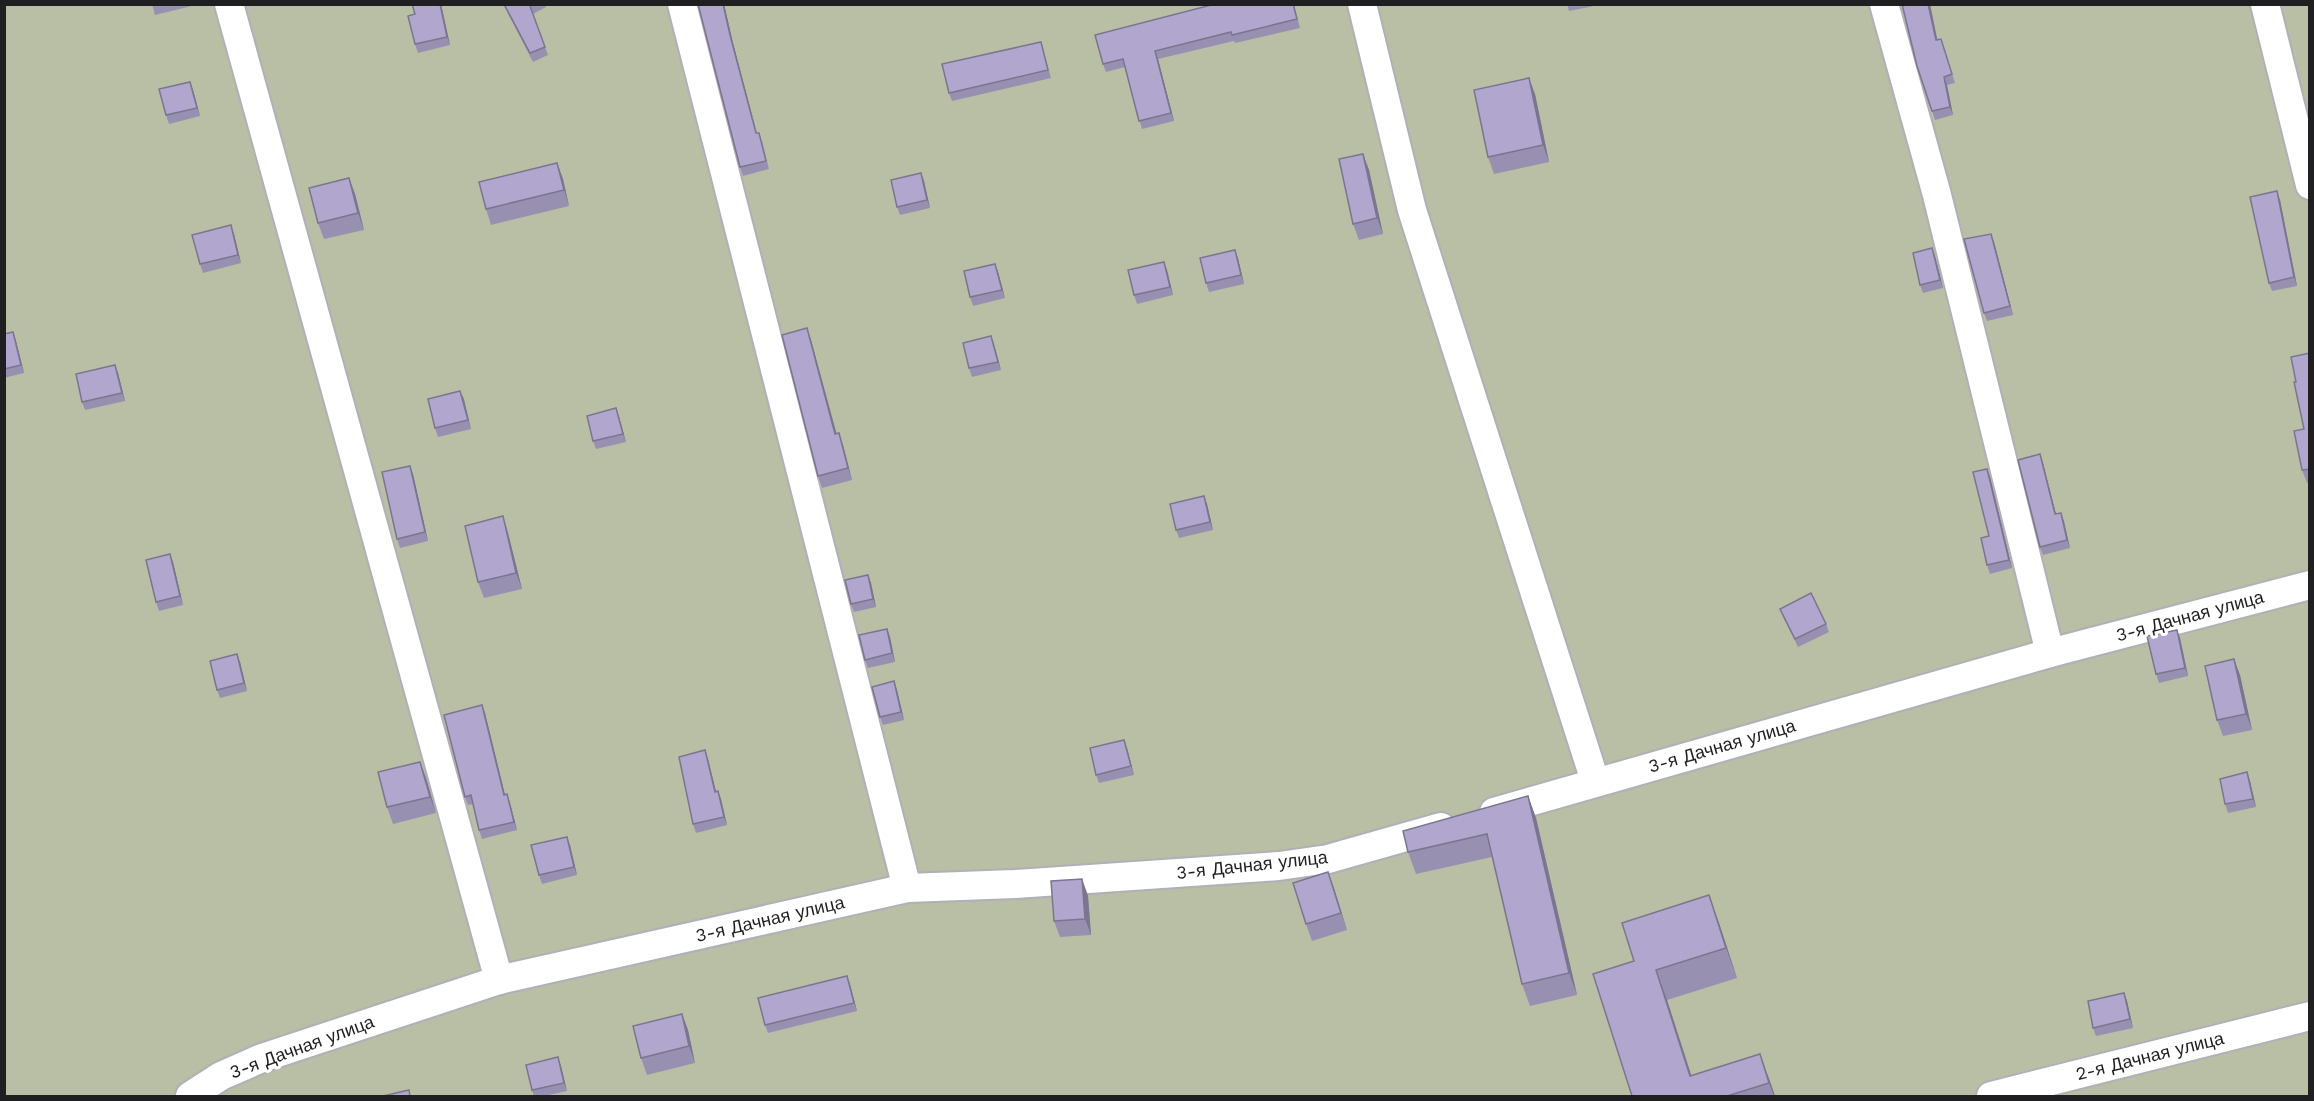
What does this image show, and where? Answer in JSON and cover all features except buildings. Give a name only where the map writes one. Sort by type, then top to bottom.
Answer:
[{"type":"street","points":[[229,4],[499,980]]},
{"type":"street","points":[[682,4],[908,888]]},
{"type":"street","points":[[1362,4],[1412,210],[1595,781]]},
{"type":"street","points":[[1884,4],[1937,195],[2050,652]]},
{"type":"street","points":[[2265,4],[2310,185]]},
{"type":"street","name":"3-я Дачная улица","points":[[190,1096],[221,1076],[262,1058],[499,980],[908,888],[1016,884],[1279,866],[1328,859],[2050,652],[2310,585]]},
{"type":"street","name":"2-я Дачная улица","points":[[1991,1096],[2310,1016]]},
{"type":"green space","points":[[5,5],[2309,5],[2309,1096],[5,1096]]}]
